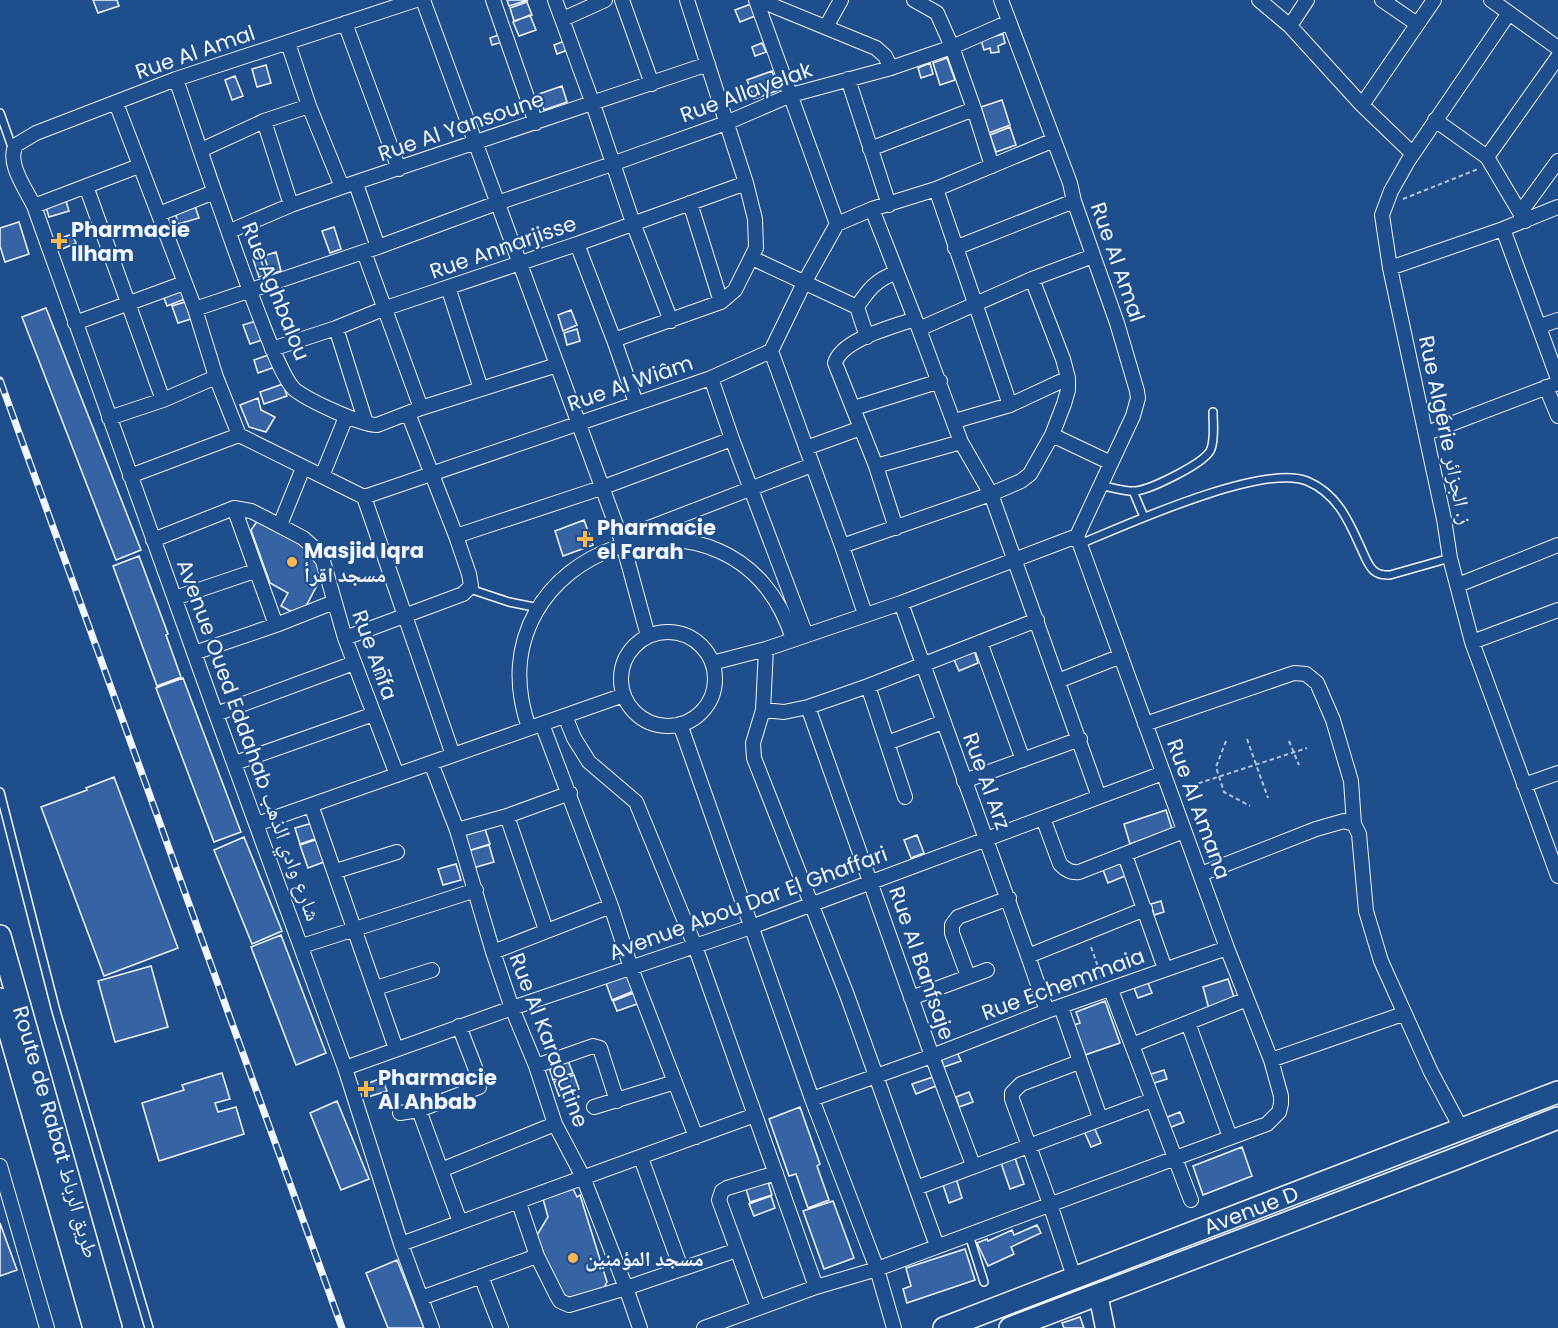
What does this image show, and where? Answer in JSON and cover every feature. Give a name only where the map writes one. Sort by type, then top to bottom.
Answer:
[{"type":"main road","name":"Route de Rabat طريق الرباط","points":[[0,936],[111,1328]]},
{"type":"main road","name":"Route de Rabat طريق الرباط","points":[[0,999],[94,1328]]},
{"type":"main road","name":"Avenue D","points":[[944,1328],[1558,1092]]},
{"type":"main road","name":"Avenue D","points":[[1010,1328],[1558,1118]]},
{"type":"street","name":"Rue Al Amal","points":[[13,150],[21,141],[36,133],[176,79],[416,0]]},
{"type":"street","points":[[423,0],[622,542],[648,636]]},
{"type":"street","points":[[493,0],[536,123]]},
{"type":"street","points":[[555,0],[633,223],[671,321]]},
{"type":"street","points":[[562,19],[605,0]]},
{"type":"street","points":[[622,0],[652,84]]},
{"type":"street","points":[[614,340],[721,302],[735,290],[756,249],[753,211],[746,183],[687,0]]},
{"type":"street","points":[[758,0],[876,48],[885,56],[891,68]]},
{"type":"street","points":[[758,0],[837,224]]},
{"type":"street","points":[[826,27],[841,0]]},
{"type":"street","points":[[914,0],[937,13],[952,47],[992,166]]},
{"type":"street","name":"Rue Al Amal","points":[[1001,0],[1070,183],[1074,201],[1132,369],[1137,391],[1133,416],[1099,485],[1078,540]]},
{"type":"street","points":[[1259,0],[1290,26],[1362,105],[1413,154]]},
{"type":"street","points":[[1290,26],[1307,0]]},
{"type":"street","points":[[1382,0],[1417,24]]},
{"type":"street","points":[[1362,105],[1434,0]]},
{"type":"street","points":[[1491,0],[1558,48]]},
{"type":"street","name":"Rue Algérie ز. الجزائر","points":[[1509,13],[1435,120],[1391,191],[1384,206],[1383,225],[1390,268],[1427,433],[1450,558],[1472,642],[1524,785],[1552,840],[1558,876]]},
{"type":"street","name":"Rue Allayelak","points":[[195,309],[612,164],[726,123],[791,95],[891,68],[952,47],[1010,22]]},
{"type":"street","points":[[345,23],[399,169]]},
{"type":"street","points":[[288,43],[309,106],[342,188]]},
{"type":"street","points":[[1487,157],[1558,57]]},
{"type":"street","name":"Rue Al Yansoune","points":[[230,231],[342,188],[708,64]]},
{"type":"street","name":"Rue Aghbalou","points":[[176,79],[214,192],[272,349],[293,388],[346,417],[372,425],[557,365]]},
{"type":"street","points":[[848,79],[889,205]]},
{"type":"street","points":[[116,103],[195,309],[216,377],[239,435],[364,496],[453,755]]},
{"type":"street","points":[[201,150],[264,122],[309,106]]},
{"type":"street","points":[[870,149],[974,109]]},
{"type":"street","points":[[1435,120],[1487,157],[1522,217]]},
{"type":"street","points":[[264,122],[291,206]]},
{"type":"street","points":[[865,614],[771,351],[804,283],[837,224],[872,209],[936,189],[1054,140]]},
{"type":"street","name":"Avenue Oued Eddahab شارع وادي الذهب","points":[[13,150],[13,162],[34,206],[216,714],[302,946],[345,1068],[401,1244],[432,1328]]},
{"type":"street","points":[[1522,217],[1558,161]]},
{"type":"street","points":[[34,206],[140,166]]},
{"type":"street","name":"Rue Annarjisse","points":[[272,349],[746,183]]},
{"type":"street","points":[[356,184],[378,247]]},
{"type":"street","points":[[86,186],[162,400]]},
{"type":"street","points":[[936,189],[1010,405]]},
{"type":"street","points":[[159,214],[214,192]]},
{"type":"street","points":[[955,248],[1074,201]]},
{"type":"street","points":[[690,203],[721,302]]},
{"type":"street","points":[[872,209],[940,381],[961,442],[991,494],[1099,797]]},
{"type":"street","points":[[1390,268],[1503,229],[1522,217],[1557,211]]},
{"type":"street","points":[[1503,229],[1540,326],[1554,383],[1558,416]]},
{"type":"street","points":[[577,244],[636,403]]},
{"type":"street","points":[[345,638],[463,594],[470,589],[471,583],[456,536],[432,475],[364,252]]},
{"type":"street","points":[[896,528],[876,466],[835,363],[843,349],[867,337],[976,305],[1032,279],[1093,256]]},
{"type":"street","points":[[752,258],[857,307],[867,337]]},
{"type":"street","points":[[857,307],[870,287],[896,273]]},
{"type":"street","points":[[842,546],[1022,482],[1036,464],[1052,435],[1064,404],[1068,390],[1068,378],[1064,359],[1032,279]]},
{"type":"street","points":[[75,323],[184,283]]},
{"type":"street","points":[[448,287],[481,389]]},
{"type":"street","points":[[1540,326],[1558,320]]},
{"type":"street","points":[[336,328],[366,423]]},
{"type":"street","name":"Rue Al Wiâm","points":[[364,496],[432,475],[711,378],[771,351]]},
{"type":"street","points":[[109,418],[162,400],[216,377]]},
{"type":"street","points":[[711,378],[800,637]]},
{"type":"street","points":[[955,421],[1010,405],[1068,378]]},
{"type":"street","points":[[854,408],[940,381]]},
{"type":"street","points":[[1427,433],[1554,383]]},
{"type":"street","points":[[322,476],[346,417]]},
{"type":"street","points":[[806,448],[861,428]]},
{"type":"street","points":[[130,476],[239,435]]},
{"type":"street","points":[[1052,435],[1111,463]]},
{"type":"street","points":[[456,536],[602,488],[732,439]]},
{"type":"street","points":[[876,466],[961,442]]},
{"type":"street","points":[[696,1137],[631,968],[570,794],[521,693],[521,667],[529,632],[540,608],[556,586],[575,568],[622,542],[812,465]]},
{"type":"street","points":[[280,525],[303,468]]},
{"type":"street","points":[[153,540],[234,508],[276,625]]},
{"type":"street","name":"Rue Anfa","points":[[234,508],[251,511],[280,525],[303,538],[319,553],[345,638],[397,775]]},
{"type":"street","points":[[622,542],[651,539],[679,540],[706,547],[732,559],[767,589],[800,637]]},
{"type":"street","points":[[712,663],[766,649],[901,603],[1014,560],[1078,540]]},
{"type":"street","name":"Rue Al Amana","points":[[1078,540],[1227,948],[1271,1060],[1281,1096],[1279,1112],[1267,1124],[1230,1137]]},
{"type":"street","points":[[1458,585],[1558,545]]},
{"type":"street","points":[[175,598],[255,571]]},
{"type":"street","points":[[194,653],[334,602]]},
{"type":"street","name":"Rue Al Arz","points":[[901,603],[1028,956],[1079,1062],[1100,1118]]},
{"type":"street","points":[[1472,642],[1558,610]]},
{"type":"street","points":[[763,710],[784,712],[808,707],[1037,620]]},
{"type":"street","points":[[671,632],[690,637],[705,649],[712,663],[715,682],[710,700],[697,715],[680,724],[665,725],[646,720],[632,708],[624,695],[621,676],[625,661],[633,648],[648,636],[671,632]]},
{"type":"street","points":[[980,642],[1023,760]]},
{"type":"street","points":[[766,649],[763,710],[753,743],[754,758],[812,903],[937,1246]]},
{"type":"street","points":[[1058,681],[1121,656]]},
{"type":"street","points":[[216,714],[354,663]]},
{"type":"street","points":[[1146,724],[1294,673],[1306,674],[1317,683],[1333,720],[1351,782],[1354,824],[1359,834],[1366,911],[1381,961],[1403,1014],[1462,1130]]},
{"type":"street","points":[[868,686],[905,797]]},
{"type":"street","points":[[257,824],[624,695]]},
{"type":"street","name":"Rue Al Banfsaje","points":[[808,707],[973,1165]]},
{"type":"street","points":[[235,763],[374,714]]},
{"type":"street","points":[[565,716],[574,738],[589,762],[636,802],[695,946],[816,1287]]},
{"type":"street","points":[[886,743],[943,722]]},
{"type":"street","points":[[680,724],[812,1099],[877,1269],[894,1328]]},
{"type":"street","points":[[964,781],[1080,739]]},
{"type":"street","name":"Rue Al Karaoutine","points":[[431,763],[457,830],[512,1008],[536,1066],[555,1124],[583,1177],[640,1328]]},
{"type":"street","name":"Avenue Abou Dar El Ghaffari","points":[[345,1068],[459,1026],[750,927],[1163,773]]},
{"type":"street","points":[[1524,785],[1558,773]]},
{"type":"street","points":[[457,830],[507,816],[570,794]]},
{"type":"street","points":[[311,805],[336,871],[396,1049]]},
{"type":"street","points":[[507,816],[546,930]]},
{"type":"street","points":[[1043,818],[1060,864],[1069,871],[1079,872],[1184,831]]},
{"type":"street","points":[[1201,874],[1316,829],[1344,821],[1354,824]]},
{"type":"street","points":[[336,871],[397,852]]},
{"type":"street","points":[[1125,855],[1164,969]]},
{"type":"street","points":[[302,946],[476,890]]},
{"type":"street","points":[[968,976],[952,933],[953,922],[958,917],[1008,898]]},
{"type":"street","points":[[493,952],[611,906]]},
{"type":"street","points":[[1028,956],[1145,909]]},
{"type":"street","name":"Rue Echemmaia","points":[[812,1099],[1054,1009],[1227,948]]},
{"type":"street","points":[[376,988],[432,970]]},
{"type":"street","points":[[911,998],[987,970]]},
{"type":"street","points":[[1109,991],[1191,1200]]},
{"type":"street","points":[[1132,1045],[1247,999]]},
{"type":"street","points":[[1271,1060],[1403,1014]]},
{"type":"street","points":[[704,1328],[816,1287],[877,1269],[1230,1137],[1188,1023]]},
{"type":"street","points":[[400,1113],[419,1110],[479,1087],[476,1070],[459,1026]]},
{"type":"street","points":[[536,1066],[593,1046],[600,1048],[617,1101]]},
{"type":"street","points":[[1074,1277],[1011,1099],[1011,1093],[1021,1084],[1079,1062]]},
{"type":"street","points":[[594,1107],[675,1082]]},
{"type":"street","points":[[916,1188],[1152,1100]]},
{"type":"street","points":[[419,1110],[460,1222]]},
{"type":"street","points":[[401,1244],[755,1116]]},
{"type":"street","points":[[441,1170],[555,1124]]},
{"type":"street","points":[[641,1158],[681,1268]]},
{"type":"street","points":[[0,1166],[47,1328]]},
{"type":"street","points":[[758,1307],[719,1200],[722,1191],[727,1188],[776,1173]]},
{"type":"street","points":[[519,1203],[537,1256],[556,1296],[564,1304],[576,1304],[737,1250]]},
{"type":"street","points":[[421,1298],[537,1256]]},
{"type":"street","points":[[481,1276],[501,1328]]},
{"type":"street","points":[[1098,1294],[1105,1328]]},
{"type":"lane","points":[[0,113],[13,150]]},
{"type":"lane","points":[[1099,485],[1133,491],[1147,489],[1203,459],[1211,451],[1213,441],[1212,412]]},
{"type":"lane","points":[[1078,540],[1235,486],[1283,477],[1305,480],[1324,490],[1339,504],[1350,522],[1367,562],[1374,571],[1382,575],[1390,575],[1450,558]]},
{"type":"lane","points":[[1133,491],[1144,517]]},
{"type":"lane","points":[[470,589],[509,602],[540,608]]},
{"type":"lane","points":[[0,792],[56,1011],[149,1328]]},
{"type":"lane","points":[[969,1235],[984,1282]]},
{"type":"path","points":[[1384,206],[1477,170],[1487,157]]},
{"type":"path","points":[[1247,739],[1268,798]]},
{"type":"path","points":[[1226,741],[1217,763],[1224,792],[1250,806]]},
{"type":"path","points":[[1289,741],[1299,765]]},
{"type":"path","points":[[1170,792],[1307,748]]},
{"type":"path","points":[[1086,933],[1109,991]]},
{"type":"building","points":[[93,0],[117,0],[119,6],[98,13]]},
{"type":"building","points":[[507,0],[528,0],[509,6]]},
{"type":"building","points":[[527,2],[532,15],[514,21],[510,8]]},
{"type":"building","points":[[751,4],[755,16],[740,22],[735,10]]},
{"type":"building","points":[[530,15],[536,30],[519,36],[513,22]]},
{"type":"building","points":[[504,33],[506,41],[492,45],[490,38]]},
{"type":"building","points":[[1003,34],[1005,43],[998,46],[999,52],[991,53],[990,48],[984,50],[981,40]]},
{"type":"building","points":[[567,40],[570,49],[557,54],[554,45]]},
{"type":"building","points":[[762,43],[766,52],[755,56],[752,47]]},
{"type":"building","points":[[947,58],[955,80],[940,85],[933,63]]},
{"type":"building","points":[[930,63],[933,74],[921,78],[918,68]]},
{"type":"building","points":[[266,65],[271,83],[257,87],[252,69]]},
{"type":"building","points":[[772,71],[779,90],[754,99],[747,80]]},
{"type":"building","points":[[235,76],[243,96],[232,100],[225,80]]},
{"type":"building","points":[[562,86],[567,102],[544,110],[539,94]]},
{"type":"building","points":[[1002,100],[1010,125],[989,133],[981,107]]},
{"type":"building","points":[[1010,127],[1016,145],[996,152],[990,135]]},
{"type":"building","points":[[66,201],[69,211],[49,217],[46,207]]},
{"type":"building","points":[[195,206],[199,218],[178,224],[175,212]]},
{"type":"building","points":[[19,222],[29,254],[5,262],[0,246],[0,228]]},
{"type":"building","points":[[334,227],[341,249],[330,253],[322,231]]},
{"type":"building","points":[[72,234],[76,243],[60,250],[56,240]]},
{"type":"building","points":[[276,252],[281,271],[270,274],[264,256]]},
{"type":"building","points":[[260,257],[266,275],[259,277],[253,259]]},
{"type":"building","points":[[181,288],[185,299],[167,306],[163,295]]},
{"type":"building","points":[[185,302],[191,319],[178,323],[172,306]]},
{"type":"building","points":[[46,308],[141,550],[116,560],[22,317]]},
{"type":"building","points":[[571,310],[577,325],[563,331],[558,315]]},
{"type":"building","points":[[259,320],[265,339],[250,344],[243,325]]},
{"type":"building","points":[[577,329],[580,341],[567,345],[564,333]]},
{"type":"building","points":[[271,354],[275,367],[258,373],[254,360]]},
{"type":"building","points":[[283,384],[287,396],[264,404],[260,392]]},
{"type":"building","points":[[258,398],[261,410],[275,417],[266,432],[249,427],[240,405]]},
{"type":"building","name":"Masjid Iqra مسجد اقرأ","points":[[258,520],[318,553],[325,570],[305,608],[292,612],[281,606],[288,593],[270,583],[251,530]]},
{"type":"building","points":[[584,520],[593,545],[563,556],[555,531]]},
{"type":"building","points":[[139,556],[168,634],[166,635],[181,677],[157,686],[113,566]]},
{"type":"building","points":[[973,646],[978,663],[959,671],[952,655]]},
{"type":"building","points":[[389,670],[392,679],[379,683],[375,674]]},
{"type":"building","points":[[183,678],[241,832],[214,842],[156,688]]},
{"type":"building","points":[[114,777],[178,948],[104,976],[41,807]]},
{"type":"building","points":[[1166,810],[1172,829],[1130,844],[1124,824]]},
{"type":"building","points":[[316,822],[321,837],[300,844],[295,828]]},
{"type":"building","points":[[485,829],[490,844],[468,851],[463,836]]},
{"type":"building","points":[[917,835],[924,853],[911,858],[904,840]]},
{"type":"building","points":[[244,837],[282,931],[252,944],[214,850]]},
{"type":"building","points":[[321,838],[329,860],[308,868],[300,845]]},
{"type":"building","points":[[489,845],[494,862],[473,868],[468,851]]},
{"type":"building","points":[[1120,863],[1125,876],[1108,883],[1103,870]]},
{"type":"building","points":[[456,864],[461,880],[443,885],[438,869]]},
{"type":"building","points":[[1161,901],[1164,912],[1154,915],[1151,904]]},
{"type":"building","points":[[281,935],[326,1053],[296,1065],[251,947]]},
{"type":"building","points":[[151,966],[168,1027],[115,1042],[98,981]]},
{"type":"building","points":[[630,974],[636,990],[612,1000],[606,983]]},
{"type":"building","points":[[1228,979],[1235,1000],[1209,1009],[1203,987]]},
{"type":"building","points":[[1148,983],[1152,993],[1138,998],[1134,988]]},
{"type":"building","points":[[636,992],[640,1003],[617,1011],[613,1001]]},
{"type":"building","points":[[1105,1001],[1120,1043],[1085,1055],[1074,1025],[1080,1023],[1076,1012]]},
{"type":"building","points":[[957,1052],[961,1061],[944,1067],[941,1058]]},
{"type":"building","points":[[568,1061],[573,1073],[553,1080],[549,1067]]},
{"type":"building","points":[[1164,1070],[1167,1079],[1151,1084],[1148,1075]]},
{"type":"building","points":[[222,1073],[230,1099],[215,1103],[218,1112],[236,1107],[244,1134],[159,1161],[142,1103],[184,1090],[182,1085]]},
{"type":"building","points":[[574,1075],[579,1089],[559,1096],[554,1082]]},
{"type":"building","points":[[933,1077],[936,1086],[916,1094],[912,1084]]},
{"type":"building","points":[[382,1078],[387,1091],[365,1098],[361,1086]]},
{"type":"building","points":[[969,1092],[973,1102],[959,1107],[956,1097]]},
{"type":"building","points":[[337,1101],[369,1179],[341,1190],[310,1113]]},
{"type":"building","points":[[800,1107],[820,1164],[817,1166],[829,1200],[808,1208],[796,1174],[789,1176],[769,1119]]},
{"type":"building","points":[[1180,1112],[1184,1122],[1169,1128],[1165,1118]]},
{"type":"building","points":[[1094,1127],[1101,1143],[1091,1147],[1084,1131]]},
{"type":"building","points":[[1242,1147],[1252,1176],[1203,1195],[1193,1166]]},
{"type":"building","points":[[1015,1158],[1024,1184],[1010,1189],[1001,1163]]},
{"type":"building","points":[[956,1178],[962,1198],[949,1203],[942,1182]]},
{"type":"building","points":[[768,1182],[772,1195],[750,1202],[746,1189]]},
{"type":"building","name":"مسجد المؤمنين","points":[[573,1189],[577,1197],[580,1195],[607,1282],[601,1293],[571,1302],[558,1293],[537,1235],[548,1217],[543,1199]]},
{"type":"building","points":[[771,1196],[775,1208],[754,1216],[749,1204]]},
{"type":"building","points":[[833,1201],[854,1258],[824,1269],[803,1211]]},
{"type":"building","points":[[0,1223],[17,1270],[0,1276]]},
{"type":"building","points":[[1037,1225],[1041,1233],[1011,1247],[1014,1254],[988,1266],[977,1243],[987,1239],[988,1241],[1012,1230],[1014,1235]]},
{"type":"building","points":[[965,1249],[975,1280],[907,1303],[903,1289],[911,1286],[906,1268]]},
{"type":"building","points":[[397,1260],[424,1328],[388,1328],[366,1273]]},
{"type":"building","points":[[1080,1317],[1084,1328],[1064,1328],[1062,1323]]},
{"type":"railway","points":[[0,380],[342,1328]]},
{"type":"place","name":"Pharmacie Ilham","points":[[59,241]]},
{"type":"place","name":"Pharmacie el Farah","points":[[585,539]]},
{"type":"place","name":"Masjid Iqra مسجد اقرأ","points":[[292,562]]},
{"type":"place","name":"Pharmacie Al Ahbab","points":[[366,1089]]},
{"type":"place","name":"مسجد المؤمنين","points":[[573,1258]]}]
